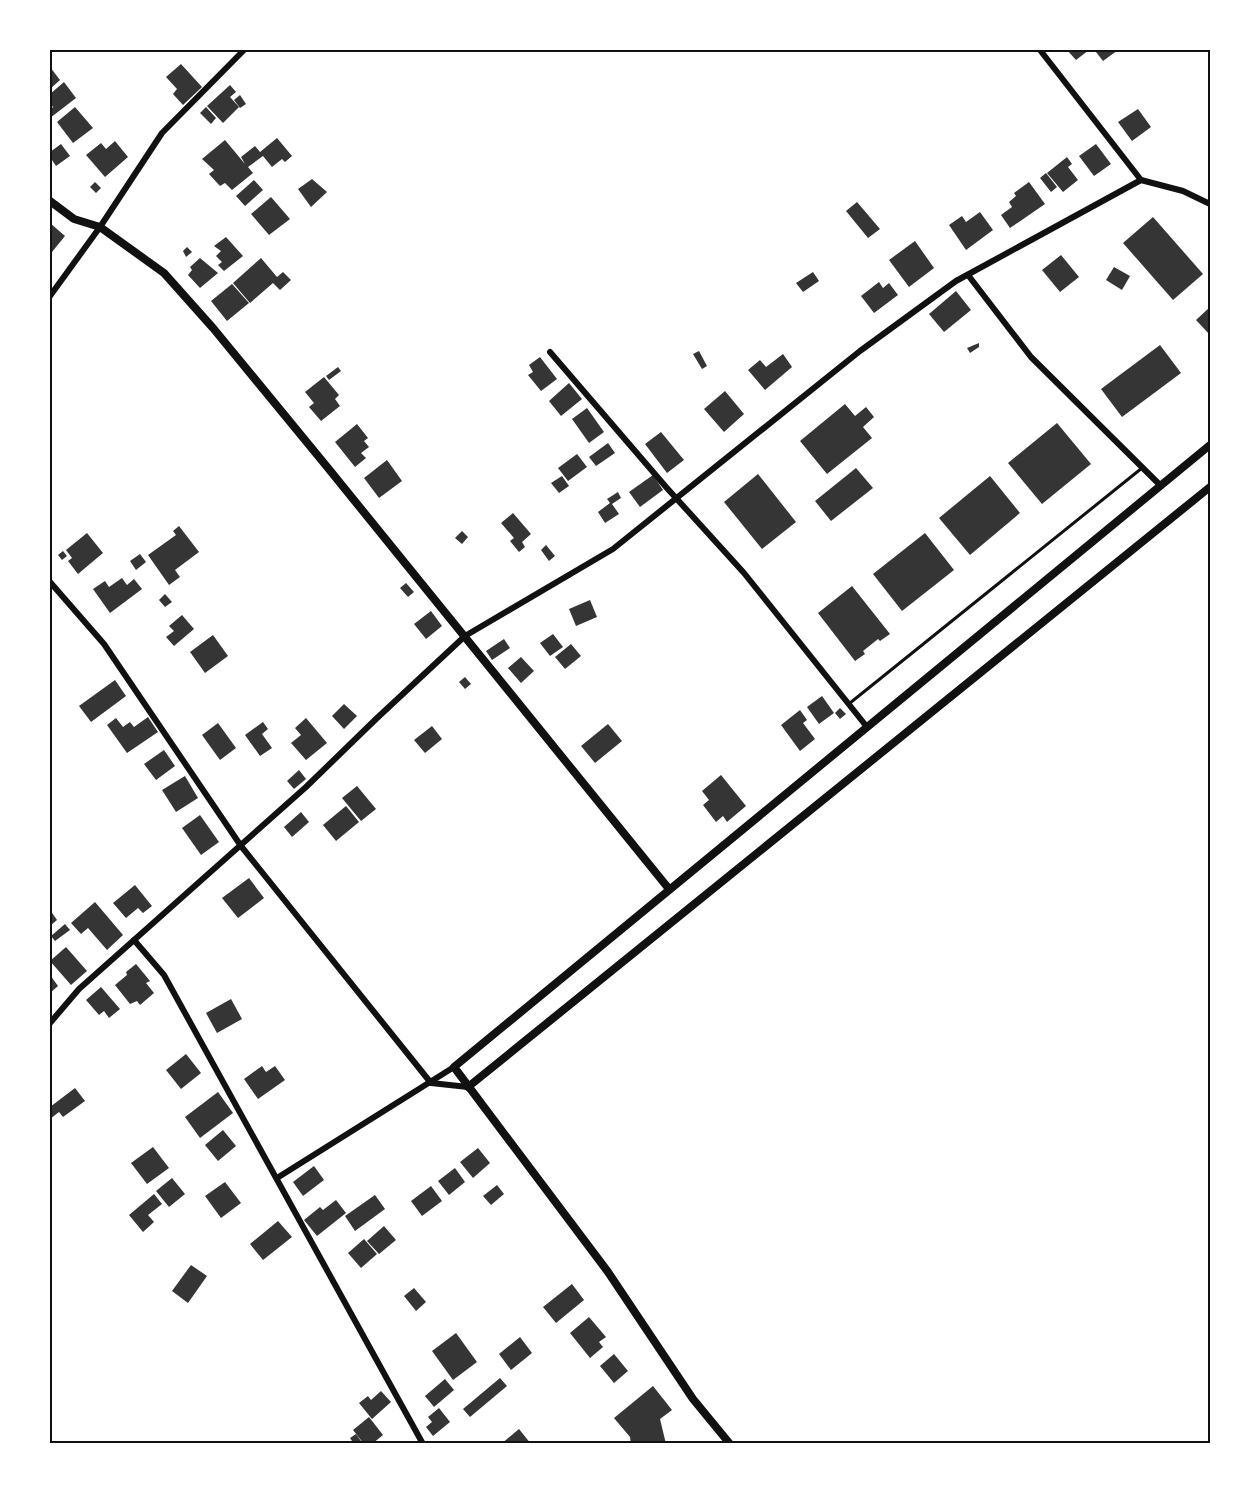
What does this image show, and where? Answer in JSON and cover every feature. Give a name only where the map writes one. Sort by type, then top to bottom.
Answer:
[{"type":"street","points":[[50,296],[100,227],[162,133],[244,50]]},
{"type":"street","points":[[1040,50],[1141,180],[1183,191],[1210,204]]},
{"type":"street","points":[[50,1023],[79,989],[306,788],[465,636],[613,549],[860,351],[956,281],[1141,180]]},
{"type":"street","points":[[50,201],[74,219],[100,227],[164,273],[213,328],[669,889]]},
{"type":"street","points":[[968,275],[1031,357],[1161,486]]},
{"type":"street","points":[[550,352],[744,573],[867,727]]},
{"type":"street","points":[[278,1178],[454,1067],[1210,445]]},
{"type":"street","points":[[50,582],[104,644],[241,846],[431,1083],[468,1087],[1210,487]]},
{"type":"street","points":[[134,940],[164,975],[423,1443]]},
{"type":"street","points":[[454,1067],[608,1272],[693,1399],[730,1443]]},
{"type":"lane","points":[[849,704],[1142,468]]},
{"type":"building","points":[[1067,50],[1089,50],[1076,60]]},
{"type":"building","points":[[1118,50],[1103,61],[1096,52]]},
{"type":"building","points":[[181,64],[202,87],[183,105],[173,94],[177,89],[166,77]]},
{"type":"building","points":[[50,67],[60,80],[50,89]]},
{"type":"building","points":[[64,82],[76,98],[50,118],[50,110],[53,107],[50,103],[50,94]]},
{"type":"building","points":[[230,85],[236,92],[230,97],[239,107],[223,123],[207,106]]},
{"type":"building","points":[[240,95],[246,104],[240,108],[234,100]]},
{"type":"building","points":[[75,107],[93,128],[73,143],[57,122]]},
{"type":"building","points":[[206,107],[216,118],[211,124],[200,113]]},
{"type":"building","points":[[1138,109],[1151,127],[1132,141],[1118,122]]},
{"type":"building","points":[[277,138],[292,156],[285,162],[282,159],[272,167],[263,156],[248,167],[253,173],[232,190],[225,183],[220,186],[209,174],[214,170],[202,159],[225,140],[245,164],[241,157],[255,146],[260,152]]},
{"type":"building","points":[[115,141],[128,157],[105,177],[86,155],[101,143],[106,149]]},
{"type":"building","points":[[61,144],[70,156],[56,166],[50,157],[50,152]]},
{"type":"building","points":[[1096,144],[1111,164],[1094,176],[1079,156]]},
{"type":"building","points":[[1067,157],[1072,164],[1068,167],[1078,180],[1063,192],[1047,173]]},
{"type":"building","points":[[1046,173],[1057,187],[1051,192],[1040,178]]},
{"type":"building","points":[[312,179],[327,192],[311,207],[298,189]]},
{"type":"building","points":[[254,180],[263,190],[245,206],[236,196]]},
{"type":"building","points":[[95,182],[101,188],[96,193],[90,187]]},
{"type":"building","points":[[1029,182],[1045,204],[1010,228],[1001,215],[1012,207],[1009,202],[1016,196],[1014,193]]},
{"type":"building","points":[[271,197],[290,219],[269,235],[251,214]]},
{"type":"building","points":[[857,202],[880,229],[868,238],[846,211]]},
{"type":"building","points":[[980,212],[993,230],[966,250],[949,225],[962,216],[966,222]]},
{"type":"building","points":[[1153,217],[1203,274],[1173,300],[1123,243]]},
{"type":"building","points":[[50,223],[65,236],[52,252],[50,251]]},
{"type":"building","points":[[226,237],[243,256],[224,271],[218,265],[222,262],[216,256],[221,251],[214,246]]},
{"type":"building","points":[[915,241],[934,268],[909,287],[889,260]]},
{"type":"building","points":[[187,247],[192,252],[186,257],[183,251]]},
{"type":"building","points":[[1061,255],[1079,277],[1060,292],[1042,270]]},
{"type":"building","points":[[200,258],[218,273],[200,288],[188,275],[192,270],[190,267]]},
{"type":"building","points":[[261,258],[277,277],[283,272],[291,280],[280,290],[273,283],[250,303],[233,283]]},
{"type":"building","points":[[1114,267],[1130,276],[1122,290],[1106,280]]},
{"type":"building","points":[[813,272],[819,281],[803,292],[796,283]]},
{"type":"building","points":[[879,282],[883,288],[889,283],[898,295],[874,313],[861,296]]},
{"type":"building","points":[[232,284],[249,303],[227,321],[211,301]]},
{"type":"building","points":[[956,291],[971,310],[944,332],[929,314]]},
{"type":"building","points":[[1210,307],[1210,335],[1196,320]]},
{"type":"building","points":[[979,343],[979,347],[970,353],[967,348]]},
{"type":"building","points":[[1160,345],[1181,373],[1122,417],[1101,389]]},
{"type":"building","points":[[699,351],[707,366],[702,369],[693,354]]},
{"type":"building","points":[[783,354],[792,367],[765,390],[748,370],[760,360],[766,367]]},
{"type":"building","points":[[540,357],[557,379],[541,391],[528,375],[533,372],[529,365]]},
{"type":"building","points":[[338,367],[341,371],[329,380],[326,376]]},
{"type":"building","points":[[324,377],[339,395],[335,399],[340,406],[321,421],[309,407],[314,403],[305,392]]},
{"type":"building","points":[[569,383],[582,399],[561,416],[549,401]]},
{"type":"building","points":[[725,391],[744,414],[724,432],[704,409]]},
{"type":"building","points":[[845,404],[855,416],[866,407],[874,417],[863,427],[872,438],[827,474],[800,441]]},
{"type":"building","points":[[587,408],[604,432],[589,443],[572,419]]},
{"type":"building","points":[[1057,423],[1091,464],[1042,504],[1008,463]]},
{"type":"building","points":[[357,424],[368,438],[364,441],[369,447],[361,453],[366,458],[355,467],[335,442]]},
{"type":"building","points":[[661,432],[684,460],[667,473],[645,444]]},
{"type":"building","points":[[608,443],[615,453],[596,466],[589,457]]},
{"type":"building","points":[[577,454],[587,467],[568,481],[558,468]]},
{"type":"building","points":[[387,460],[402,481],[379,498],[364,478]]},
{"type":"building","points":[[856,468],[873,488],[831,521],[815,501]]},
{"type":"building","points":[[758,474],[796,522],[762,549],[724,502]]},
{"type":"building","points":[[653,475],[663,490],[640,507],[629,492]]},
{"type":"building","points":[[562,476],[569,486],[559,493],[551,483]]},
{"type":"building","points":[[990,476],[1020,513],[970,555],[939,518]]},
{"type":"building","points":[[618,492],[621,498],[612,504],[619,514],[605,523],[598,512],[610,503],[607,499]]},
{"type":"building","points":[[513,513],[531,534],[522,542],[525,547],[519,552],[510,541],[514,538],[501,523]]},
{"type":"building","points":[[179,526],[199,552],[175,570],[180,577],[169,585],[148,555],[176,535],[173,531]]},
{"type":"building","points":[[462,531],[468,537],[462,544],[455,538]]},
{"type":"building","points":[[87,533],[103,553],[78,574],[68,561],[72,558],[66,550]]},
{"type":"building","points":[[925,533],[954,570],[902,611],[873,574]]},
{"type":"building","points":[[546,545],[555,556],[549,561],[541,550]]},
{"type":"building","points":[[63,551],[67,556],[62,560],[58,555]]},
{"type":"building","points":[[140,554],[146,562],[136,570],[130,561]]},
{"type":"building","points":[[122,578],[127,585],[134,579],[142,589],[110,613],[93,589],[105,581],[109,587]]},
{"type":"building","points":[[406,583],[414,592],[408,597],[400,588]]},
{"type":"building","points":[[852,586],[890,634],[880,641],[878,639],[863,651],[865,654],[855,661],[818,613]]},
{"type":"building","points":[[165,594],[172,602],[165,607],[159,600]]},
{"type":"building","points":[[590,600],[597,617],[576,626],[569,609]]},
{"type":"building","points":[[431,611],[442,626],[426,639],[414,624]]},
{"type":"building","points":[[182,615],[194,629],[174,646],[166,637],[174,631],[169,626]]},
{"type":"building","points":[[553,634],[563,647],[550,656],[540,643]]},
{"type":"building","points":[[213,635],[228,656],[205,673],[190,652]]},
{"type":"building","points":[[504,639],[510,648],[492,660],[486,651]]},
{"type":"building","points":[[571,644],[581,656],[565,669],[555,657]]},
{"type":"building","points":[[521,657],[534,671],[521,683],[508,668]]},
{"type":"building","points":[[465,677],[471,684],[465,689],[459,682]]},
{"type":"building","points":[[115,680],[126,696],[91,722],[79,706]]},
{"type":"building","points":[[822,696],[834,713],[819,724],[807,707]]},
{"type":"building","points":[[344,704],[357,716],[344,729],[332,716]]},
{"type":"building","points":[[840,708],[846,714],[840,719],[835,713]]},
{"type":"building","points":[[800,710],[807,720],[803,723],[815,739],[800,751],[781,725]]},
{"type":"building","points":[[148,717],[158,732],[127,753],[107,725],[116,718],[123,727],[130,722],[134,727]]},
{"type":"building","points":[[306,718],[327,743],[306,760],[291,743],[301,735],[295,728]]},
{"type":"building","points":[[263,722],[268,729],[262,734],[272,748],[260,756],[245,735]]},
{"type":"building","points":[[218,723],[236,748],[220,760],[202,735]]},
{"type":"building","points":[[608,724],[622,741],[595,763],[581,746]]},
{"type":"building","points":[[432,726],[442,739],[425,753],[414,740]]},
{"type":"building","points":[[164,750],[175,766],[156,780],[144,764]]},
{"type":"building","points":[[299,770],[306,779],[294,789],[287,781]]},
{"type":"building","points":[[721,775],[746,806],[727,822],[723,816],[716,822],[703,805],[709,800],[702,791]]},
{"type":"building","points":[[185,776],[198,798],[176,812],[162,790]]},
{"type":"building","points":[[357,786],[376,809],[361,821],[342,798]]},
{"type":"building","points":[[346,806],[359,822],[336,841],[323,825]]},
{"type":"building","points":[[301,812],[309,822],[292,837],[284,827]]},
{"type":"building","points":[[200,815],[219,842],[201,855],[182,828]]},
{"type":"building","points":[[249,878],[264,898],[238,918],[222,898]]},
{"type":"building","points":[[135,885],[152,906],[143,913],[138,908],[126,918],[113,903]]},
{"type":"building","points":[[95,902],[123,935],[107,950],[88,928],[81,934],[71,923]]},
{"type":"building","points":[[50,910],[57,920],[50,926]]},
{"type":"building","points":[[65,924],[70,930],[55,941],[51,936]]},
{"type":"building","points":[[66,947],[87,971],[71,985],[50,961]]},
{"type":"building","points":[[136,964],[150,981],[146,983],[154,993],[140,1005],[137,1001],[130,1004],[115,985]]},
{"type":"building","points":[[50,975],[58,986],[50,993]]},
{"type":"building","points":[[101,987],[120,1009],[109,1018],[104,1011],[99,1015],[86,1000]]},
{"type":"building","points":[[231,999],[242,1019],[217,1033],[206,1013]]},
{"type":"building","points":[[186,1054],[201,1073],[181,1089],[166,1070]]},
{"type":"building","points":[[262,1066],[266,1072],[275,1066],[285,1080],[258,1099],[244,1079]]},
{"type":"building","points":[[75,1088],[85,1101],[63,1117],[59,1112],[50,1119],[50,1107]]},
{"type":"building","points":[[218,1092],[233,1113],[200,1138],[185,1117]]},
{"type":"building","points":[[223,1130],[236,1146],[218,1161],[205,1145]]},
{"type":"building","points":[[153,1147],[169,1168],[147,1184],[131,1163]]},
{"type":"building","points":[[478,1148],[490,1163],[473,1178],[460,1162]]},
{"type":"building","points":[[314,1166],[324,1180],[303,1196],[293,1182]]},
{"type":"building","points":[[455,1168],[465,1182],[449,1195],[438,1181]]},
{"type":"building","points":[[172,1178],[185,1194],[169,1207],[156,1191]]},
{"type":"building","points":[[225,1182],[241,1203],[221,1218],[205,1196]]},
{"type":"building","points":[[497,1185],[504,1194],[491,1205],[483,1196]]},
{"type":"building","points":[[431,1186],[442,1201],[422,1216],[411,1201]]},
{"type":"building","points":[[154,1194],[162,1204],[148,1215],[154,1222],[143,1232],[129,1215]]},
{"type":"building","points":[[375,1195],[385,1209],[355,1231],[345,1216]]},
{"type":"building","points":[[336,1200],[346,1213],[317,1236],[304,1220],[320,1207],[323,1210]]},
{"type":"building","points":[[278,1221],[292,1237],[263,1260],[250,1244]]},
{"type":"building","points":[[384,1226],[396,1240],[379,1254],[367,1241]]},
{"type":"building","points":[[364,1239],[377,1254],[361,1268],[348,1253]]},
{"type":"building","points":[[191,1265],[207,1276],[188,1303],[172,1291]]},
{"type":"building","points":[[572,1284],[584,1300],[556,1323],[543,1307]]},
{"type":"building","points":[[414,1288],[426,1302],[416,1311],[404,1296]]},
{"type":"building","points":[[589,1317],[606,1337],[599,1342],[603,1347],[590,1358],[570,1333]]},
{"type":"building","points":[[456,1333],[477,1362],[453,1380],[432,1351]]},
{"type":"building","points":[[520,1337],[532,1353],[511,1370],[499,1354]]},
{"type":"building","points":[[614,1354],[628,1371],[614,1383],[600,1366]]},
{"type":"building","points":[[500,1378],[507,1386],[470,1417],[463,1409]]},
{"type":"building","points":[[445,1379],[454,1390],[434,1407],[425,1396]]},
{"type":"building","points":[[653,1386],[672,1410],[660,1419],[666,1444],[631,1444],[630,1437],[614,1418]]},
{"type":"building","points":[[381,1391],[391,1402],[372,1419],[359,1403],[368,1396],[371,1400]]},
{"type":"building","points":[[439,1408],[450,1422],[433,1436],[426,1427],[432,1422],[428,1417]]},
{"type":"building","points":[[369,1417],[383,1435],[372,1444],[364,1444],[353,1430]]},
{"type":"building","points":[[519,1429],[531,1444],[501,1444]]},
{"type":"building","points":[[356,1434],[361,1441],[354,1444],[350,1438]]}]
